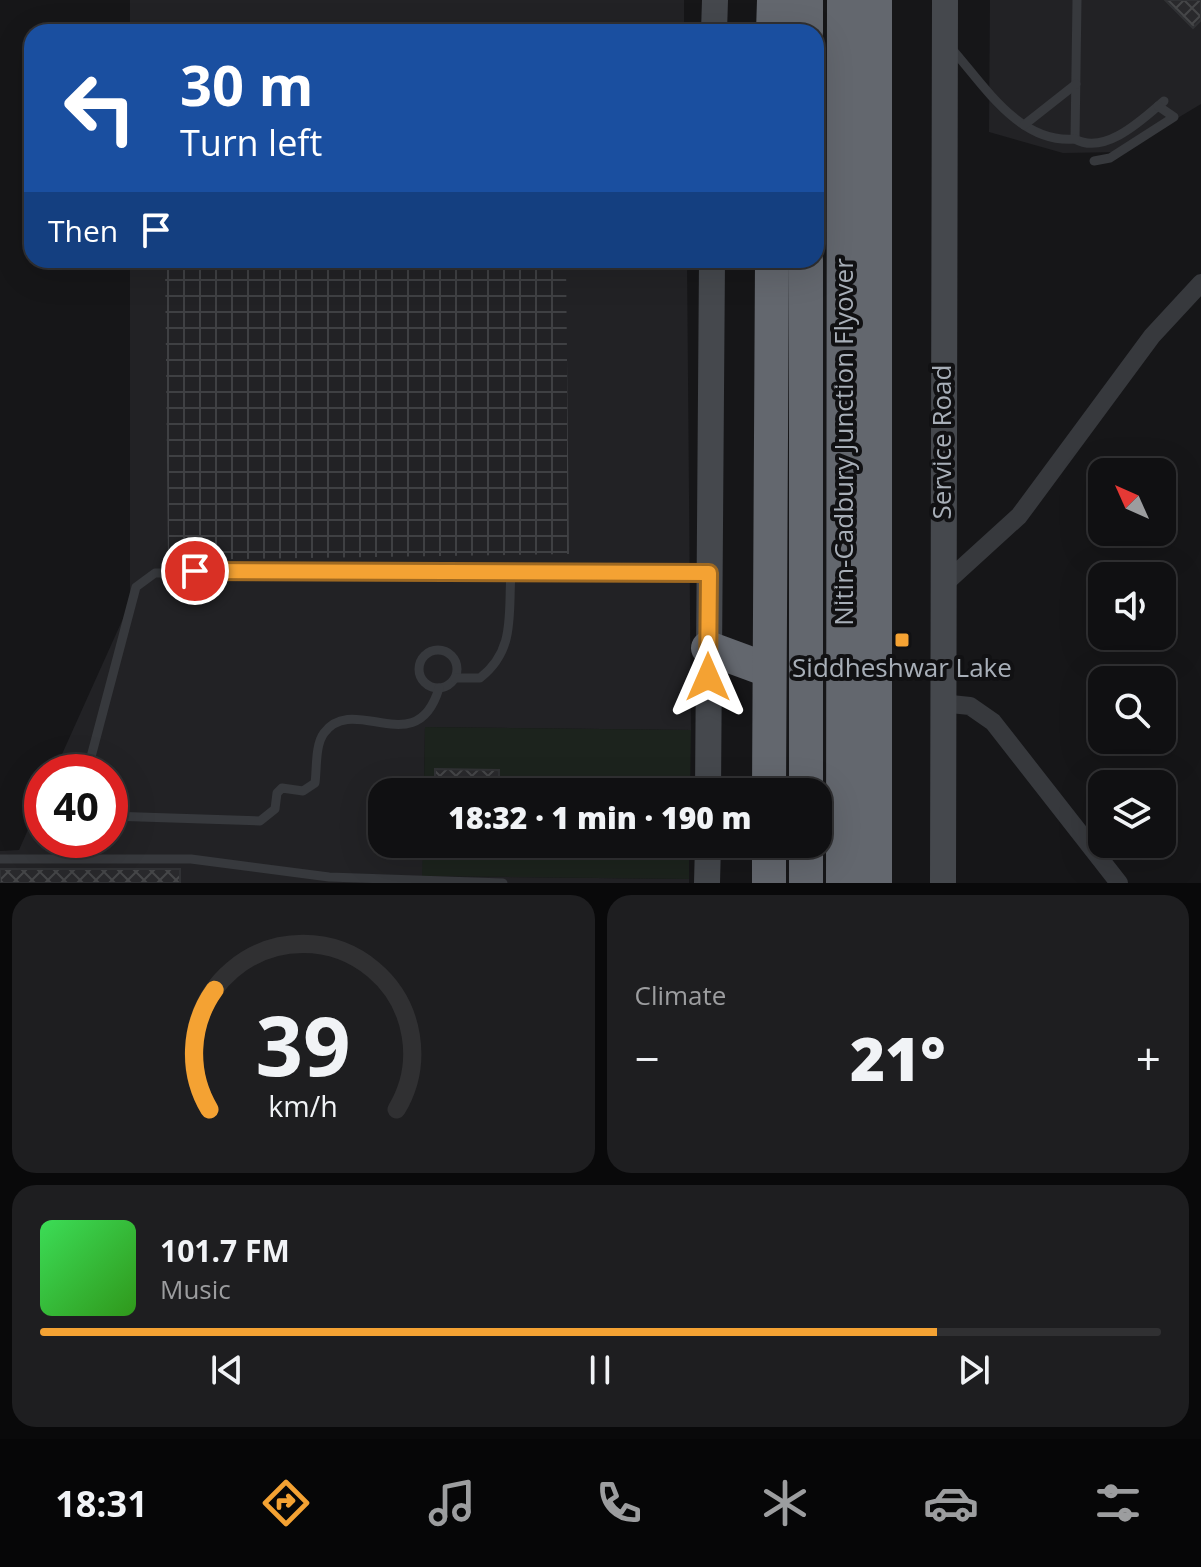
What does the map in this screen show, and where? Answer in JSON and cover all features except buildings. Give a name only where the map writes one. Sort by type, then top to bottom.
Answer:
[{"type":"highway","points":[[773,24],[774,0]]},
{"type":"highway","points":[[806,0],[806,24]]},
{"type":"highway","name":"Nitin-Cadbury Junction Flyover","points":[[843,883],[844,0]]},
{"type":"highway","points":[[875,0],[875,883]]},
{"type":"highway","points":[[769,778],[772,268]]},
{"type":"highway","name":"Nitin-Cadbury Junction Flyover","points":[[806,268],[806,778]]},
{"type":"highway","points":[[708,648],[768,670]]},
{"type":"highway","points":[[769,858],[769,883]]},
{"type":"highway","points":[[806,858],[806,883]]},
{"type":"street","points":[[714,24],[715,0]]},
{"type":"street","name":"Service Road","points":[[943,883],[941,587],[945,0]]},
{"type":"street","points":[[708,778],[712,268]]},
{"type":"street","points":[[941,587],[1019,516],[1152,336],[1201,283]]},
{"type":"street","points":[[941,703],[970,706],[993,722],[1119,883]]},
{"type":"street","points":[[707,883],[708,858]]},
{"type":"lane","points":[[1075,139],[1077,0]]},
{"type":"lane","points":[[945,41],[1012,117],[1059,140],[1075,139],[1084,144],[1111,139],[1161,104],[1174,117],[1110,158],[1094,161]]},
{"type":"lane","points":[[1024,125],[1076,84]]},
{"type":"lane","points":[[92,754],[136,587],[155,573],[709,573]]},
{"type":"lane","points":[[128,817],[260,821],[275,809],[277,793],[282,788],[303,791],[315,783],[320,743],[334,724],[346,720],[407,726],[429,711],[439,688],[455,678],[480,678],[499,660],[506,646],[511,573]]},
{"type":"lane","points":[[439,688],[428,685],[419,670],[422,659],[431,651],[450,654],[457,665],[455,678]]},
{"type":"lane","points":[[0,859],[191,859],[329,877],[503,883]]},
{"type":"shaded area","points":[[130,0],[684,0],[684,24],[130,24]]},
{"type":"shaded area","points":[[990,0],[1201,0],[1201,104],[1121,152],[1063,153],[989,132]]},
{"type":"shaded area","points":[[130,268],[687,268],[691,730],[425,727],[424,778],[368,778],[368,858],[423,858],[423,876],[689,879],[689,883],[0,883],[0,851],[19,850],[24,839],[24,858],[128,858],[128,754],[62,754],[130,603]]},
{"type":"shaded area","points":[[165,268],[566,268],[569,554],[168,560]]},
{"type":"shaded area","points":[[425,727],[691,730],[690,778],[424,778]]},
{"type":"shaded area","points":[[423,858],[689,858],[689,879],[422,876]]},
{"type":"place","name":"Siddheshwar Lake","points":[[902,640]]},
{"type":"route","points":[[195,571],[709,573],[708,677]]}]
